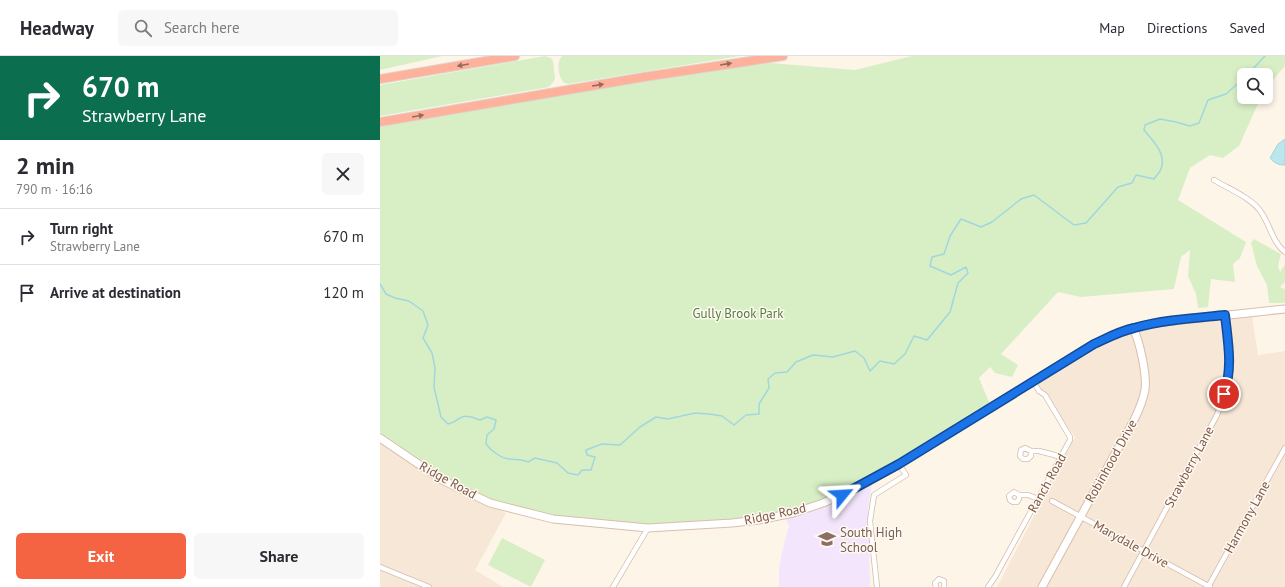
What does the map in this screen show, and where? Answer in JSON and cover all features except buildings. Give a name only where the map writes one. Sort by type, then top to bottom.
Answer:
[{"type":"highway","points":[[380,79],[515,56]]},
{"type":"highway","points":[[380,122],[644,77],[783,56]]},
{"type":"main road","name":"Ridge Road","points":[[380,438],[442,480],[490,503],[553,519],[648,528],[759,520],[793,513],[842,495],[899,464],[1094,344],[1113,335],[1154,323],[1285,309]]},
{"type":"main road","name":"Robinhood Drive","points":[[1042,587],[1123,440],[1142,402],[1145,388],[1145,376],[1133,328]]},
{"type":"street","points":[[1214,180],[1256,205],[1262,212],[1279,247],[1285,252]]},
{"type":"street","name":"Strawberry Lane","points":[[1124,587],[1217,415],[1228,383],[1230,357],[1225,315]]},
{"type":"street","name":"Ranch Road","points":[[988,587],[1070,443],[1070,437],[1045,395],[1039,391],[1033,381]]},
{"type":"street","name":"Harmony Lane","points":[[1209,587],[1285,448]]},
{"type":"street","points":[[1031,451],[1039,451],[1062,457]]},
{"type":"street","points":[[877,587],[870,520],[874,495],[906,475],[899,464]]},
{"type":"street","points":[[1019,495],[1028,495],[1038,499]]},
{"type":"street","name":"Marydale Drive","points":[[1052,500],[1209,587]]},
{"type":"street","points":[[613,587],[648,528]]},
{"type":"street","points":[[380,567],[429,587]]},
{"type":"street","points":[[936,587],[935,583],[939,579],[944,581],[944,587]]},
{"type":"shaded area","points":[[1252,316],[1258,355],[1285,351],[1285,587],[997,587],[1075,437],[1036,382],[1111,338],[1159,324]]},
{"type":"shaded area","points":[[380,443],[447,487],[506,513],[475,570],[503,587],[380,587]]},
{"type":"shaded area","name":"South High School","points":[[872,484],[868,509],[870,587],[779,587],[779,569],[789,526],[785,518],[848,495]]},
{"type":"green space","points":[[380,56],[442,56],[380,70]]},
{"type":"green space","points":[[545,56],[551,58],[553,61],[555,78],[549,87],[380,116],[380,85]]},
{"type":"green space","points":[[562,56],[740,56],[568,84],[564,83],[559,73],[558,65]]},
{"type":"green space","name":"Gully Brook Park","points":[[912,56],[1285,56],[1285,66],[1273,80],[1273,68],[1237,68],[1237,104],[1258,104],[1239,146],[1223,158],[1210,155],[1190,168],[1178,200],[1246,242],[1240,258],[1233,264],[1235,282],[1211,279],[1208,307],[1198,308],[1196,294],[1188,276],[1190,250],[1181,257],[1174,289],[1081,297],[1058,292],[1001,354],[1018,365],[1012,377],[995,373],[990,367],[979,378],[991,407],[842,495],[759,520],[648,528],[553,519],[490,503],[443,480],[380,439],[380,122],[748,61],[855,70]]},
{"type":"green space","points":[[1254,239],[1281,254],[1278,266],[1280,272],[1285,264],[1285,282],[1280,287],[1285,289],[1285,303],[1269,303],[1267,285],[1257,266],[1251,243]]},
{"type":"green space","points":[[502,538],[545,560],[531,587],[488,565]]},
{"type":"water","points":[[1285,139],[1285,165],[1281,165],[1275,163],[1270,158],[1278,144]]},
{"type":"waterway","points":[[1254,68],[1265,56]]},
{"type":"waterway","points":[[380,284],[386,294],[395,298],[409,301],[423,311],[428,325],[423,338],[432,353],[435,368],[434,387],[441,417],[448,424],[465,416],[480,420],[487,417],[496,420],[494,429],[487,435],[486,444],[496,454],[506,458],[528,462],[535,458],[557,463],[568,473],[578,475],[582,470],[591,470],[595,457],[587,455],[586,450],[602,444],[620,445],[640,427],[656,417],[668,419],[695,413],[709,414],[722,416],[734,425],[746,415],[759,414],[759,404],[769,388],[768,379],[775,373],[787,372],[796,362],[813,355],[833,357],[855,351],[864,358],[870,371],[880,361],[894,364],[905,354],[914,336],[927,340],[950,312],[958,283],[968,273],[966,267],[951,275],[930,266],[932,257],[944,254],[950,236],[961,219],[981,227],[992,222],[1021,199],[1034,195],[1074,225],[1086,223],[1118,187],[1132,183],[1136,175],[1154,179],[1160,171],[1162,163],[1161,153],[1144,130],[1145,125],[1160,119],[1190,126],[1199,123],[1208,100],[1226,94],[1237,84]]},
{"type":"place","name":"South High School","points":[[827,539]]},
{"type":"route","points":[[842,495],[899,464],[1094,344],[1133,328],[1154,323],[1225,315],[1230,357],[1228,383],[1224,394]]}]
